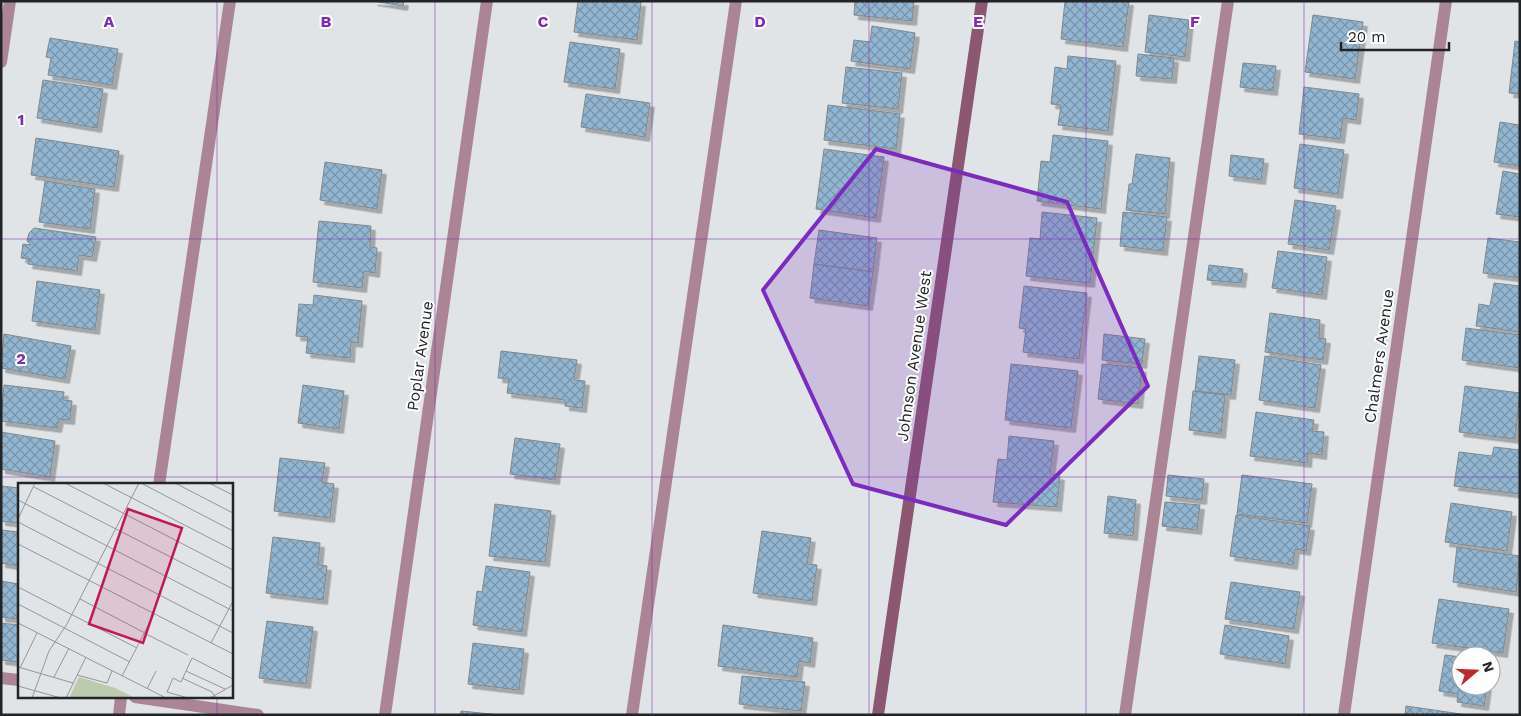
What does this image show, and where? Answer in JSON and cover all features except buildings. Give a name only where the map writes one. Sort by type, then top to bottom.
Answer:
[{"type":"main road","name":"Johnson Avenue West","points":[[878,715],[982,1]]},
{"type":"street","points":[[1,62],[10,1]]},
{"type":"street","points":[[159,483],[230,1]]},
{"type":"street","name":"Poplar Avenue","points":[[385,715],[487,1]]},
{"type":"street","points":[[632,715],[736,1]]},
{"type":"street","points":[[1125,715],[1228,1]]},
{"type":"street","name":"Chalmers Avenue","points":[[1344,715],[1446,1]]},
{"type":"street","points":[[1,678],[18,680]]},
{"type":"street","points":[[119,715],[121,698]]},
{"type":"street","points":[[142,698],[258,715]]},
{"type":"highlighted area","points":[[876,149],[1067,202],[1148,386],[1006,525],[853,484],[763,290]]}]
